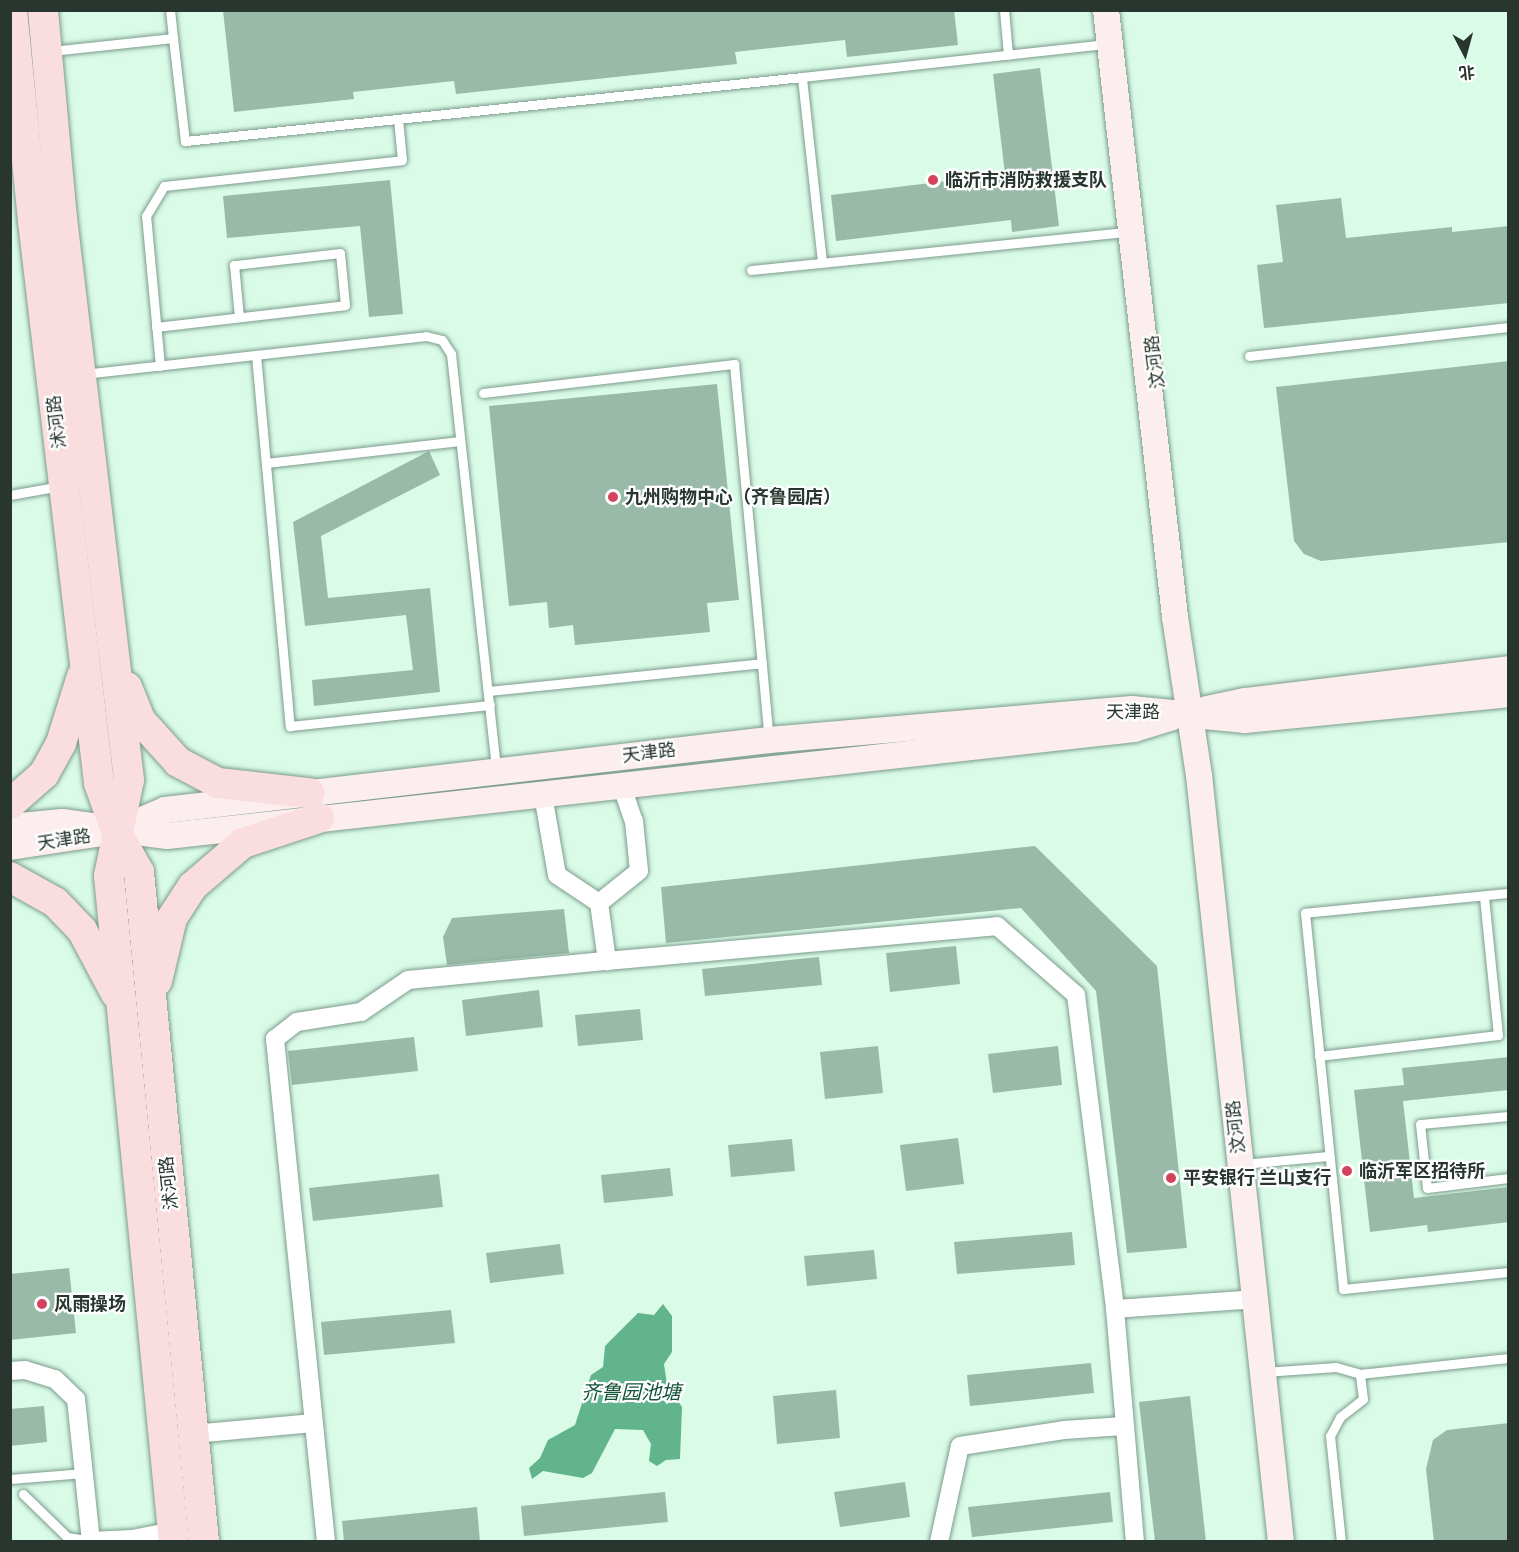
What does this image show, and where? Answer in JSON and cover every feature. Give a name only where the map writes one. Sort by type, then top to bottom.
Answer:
[{"type":"main road","name":"沭河路","points":[[12,10],[99,783],[116,831],[139,872],[204,1542]]},
{"type":"main road","name":"沭河路","points":[[42,10],[81,374],[129,780],[116,831],[109,876],[174,1536]]},
{"type":"main road","points":[[115,659],[141,721],[178,762],[218,783],[314,806]]},
{"type":"main road","points":[[10,804],[44,774],[61,743],[85,664]]},
{"type":"main road","points":[[152,1004],[172,918],[193,886],[243,843],[314,806]]},
{"type":"main road","points":[[10,877],[55,902],[82,930],[122,1006]]},
{"type":"street","name":"汶河路","points":[[1106,10],[1188,713],[1199,775],[1281,1542]]},
{"type":"street","name":"汶河路","points":[[1115,10],[1192,658],[1187,777],[1270,1542]]},
{"type":"street","name":"天津路","points":[[314,806],[543,795],[1134,729],[1188,713],[1245,701],[1509,669]]},
{"type":"street","name":"天津路","points":[[10,827],[62,822],[167,836],[497,771],[769,740],[1132,709],[1245,720],[1509,694]]},
{"type":"street","points":[[599,903],[639,871],[633,821],[622,787]]},
{"type":"street","points":[[543,795],[557,874],[599,903],[607,961]]},
{"type":"street","name":"天津路","points":[[10,847],[64,842],[116,831]]},
{"type":"street","points":[[326,1542],[312,1423],[275,1039],[297,1022],[361,1012],[408,980],[997,926],[1076,995],[1115,1309],[1135,1542]]},
{"type":"street","points":[[1115,1309],[1245,1299]]},
{"type":"street","points":[[10,1371],[26,1370],[55,1379],[76,1399],[91,1541],[174,1536]]},
{"type":"street","points":[[194,1434],[312,1423]]},
{"type":"street","points":[[939,1542],[960,1446],[1064,1430],[1124,1426]]},
{"type":"lane","points":[[170,10],[185,141],[1110,44]]},
{"type":"lane","points":[[1004,10],[1008,55]]},
{"type":"lane","points":[[46,52],[173,38]]},
{"type":"lane","points":[[802,77],[822,262]]},
{"type":"lane","points":[[160,366],[146,216],[164,186],[402,160],[398,119]]},
{"type":"lane","points":[[751,270],[1130,231]]},
{"type":"lane","points":[[156,327],[345,305],[340,253],[234,265],[239,317]]},
{"type":"lane","points":[[1249,356],[1509,327]]},
{"type":"lane","points":[[81,374],[426,336],[442,340],[451,354],[497,771]]},
{"type":"lane","points":[[256,355],[290,726],[489,705]]},
{"type":"lane","points":[[483,393],[734,364],[769,740]]},
{"type":"lane","points":[[266,463],[460,441]]},
{"type":"lane","points":[[10,495],[64,486]]},
{"type":"lane","points":[[488,692],[762,663]]},
{"type":"lane","points":[[1509,893],[1305,913],[1343,1289],[1509,1272]]},
{"type":"lane","points":[[1319,1056],[1498,1035],[1484,896]]},
{"type":"lane","points":[[1509,1116],[1420,1124],[1427,1188],[1509,1178]]},
{"type":"lane","points":[[1240,1164],[1329,1156]]},
{"type":"lane","points":[[1262,1372],[1336,1366],[1360,1374],[1509,1358]]},
{"type":"lane","points":[[1341,1542],[1330,1436],[1340,1417],[1363,1399],[1360,1374]]},
{"type":"lane","points":[[10,1479],[84,1473]]},
{"type":"lane","points":[[23,1494],[67,1537],[91,1541]]},
{"type":"water","name":"齐鲁园池塘","points":[[663,1304],[672,1316],[672,1352],[664,1364],[667,1384],[682,1407],[680,1459],[666,1460],[657,1466],[649,1461],[651,1444],[643,1430],[615,1429],[592,1473],[583,1478],[543,1471],[532,1479],[529,1468],[540,1458],[548,1440],[575,1425],[591,1375],[603,1367],[605,1346],[638,1313],[654,1315]]},
{"type":"building","points":[[223,10],[954,10],[958,45],[847,57],[845,40],[735,52],[737,64],[456,94],[454,81],[353,92],[354,99],[234,112]]},
{"type":"building","name":"临沂市消防救援支队","points":[[1040,68],[1059,226],[1012,232],[1011,220],[836,241],[831,195],[1005,174],[993,74]]},
{"type":"building","points":[[390,180],[403,314],[369,317],[360,226],[227,238],[223,196]]},
{"type":"building","points":[[1341,198],[1346,238],[1452,227],[1452,232],[1509,226],[1509,303],[1264,328],[1257,265],[1283,262],[1276,205]]},
{"type":"building","points":[[1509,361],[1509,542],[1321,561],[1304,554],[1294,541],[1276,387]]},
{"type":"building","name":"九州购物中心（齐鲁园店）","points":[[717,384],[739,600],[707,603],[710,632],[575,645],[573,625],[549,628],[547,602],[509,606],[489,406]]},
{"type":"building","points":[[429,451],[440,475],[321,536],[328,598],[430,588],[440,692],[314,706],[312,680],[413,670],[406,615],[305,626],[293,522]]},
{"type":"building","points":[[1035,846],[1157,966],[1187,1248],[1127,1253],[1096,991],[1021,908],[666,943],[661,887]]},
{"type":"building","points":[[564,909],[569,953],[447,965],[443,937],[452,918]]},
{"type":"building","points":[[956,946],[960,984],[890,992],[886,953]]},
{"type":"building","points":[[819,957],[822,985],[705,996],[702,969]]},
{"type":"building","points":[[539,990],[543,1027],[466,1036],[462,1000]]},
{"type":"building","points":[[640,1009],[643,1040],[578,1046],[575,1015]]},
{"type":"building","points":[[414,1037],[418,1071],[292,1085],[288,1051]]},
{"type":"building","points":[[878,1046],[883,1093],[825,1099],[820,1052]]},
{"type":"building","points":[[1058,1046],[1062,1085],[993,1093],[988,1054]]},
{"type":"building","points":[[1509,1057],[1509,1090],[1403,1101],[1414,1198],[1509,1187],[1509,1222],[1428,1232],[1427,1225],[1370,1232],[1354,1090],[1404,1085],[1402,1068]]},
{"type":"building","points":[[958,1138],[964,1184],[906,1191],[900,1145]]},
{"type":"building","points":[[792,1139],[795,1171],[731,1177],[728,1145]]},
{"type":"building","points":[[670,1168],[673,1196],[604,1203],[601,1175]]},
{"type":"building","points":[[439,1174],[443,1207],[313,1221],[309,1188]]},
{"type":"building","points":[[1072,1232],[1075,1265],[957,1274],[954,1242]]},
{"type":"building","points":[[560,1244],[564,1274],[490,1283],[486,1253]]},
{"type":"building","points":[[874,1250],[877,1279],[807,1286],[804,1256]]},
{"type":"building","name":"风雨操场","points":[[69,1268],[76,1333],[10,1340],[10,1274]]},
{"type":"building","points":[[451,1310],[455,1343],[324,1355],[321,1322]]},
{"type":"building","points":[[1091,1363],[1094,1393],[970,1406],[967,1375]]},
{"type":"building","points":[[836,1390],[840,1438],[777,1444],[773,1396]]},
{"type":"building","points":[[1190,1396],[1206,1542],[1155,1542],[1139,1402]]},
{"type":"building","points":[[44,1406],[47,1442],[10,1446],[10,1409]]},
{"type":"building","points":[[1509,1423],[1509,1542],[1434,1542],[1426,1469],[1433,1440],[1447,1430]]},
{"type":"building","points":[[905,1482],[910,1517],[840,1527],[834,1492]]},
{"type":"building","points":[[665,1492],[668,1522],[524,1536],[521,1506]]},
{"type":"building","points":[[1110,1492],[1113,1522],[972,1537],[968,1507]]},
{"type":"building","points":[[477,1507],[480,1542],[344,1542],[342,1521]]},
{"type":"place","name":"临沂市消防救援支队","points":[[933,180]]},
{"type":"place","name":"九州购物中心（齐鲁园店）","points":[[613,497]]},
{"type":"place","name":"临沂军区招待所","points":[[1347,1171]]},
{"type":"place","name":"平安银行 兰山支行","points":[[1171,1178]]},
{"type":"place","name":"风雨操场","points":[[42,1304]]}]
